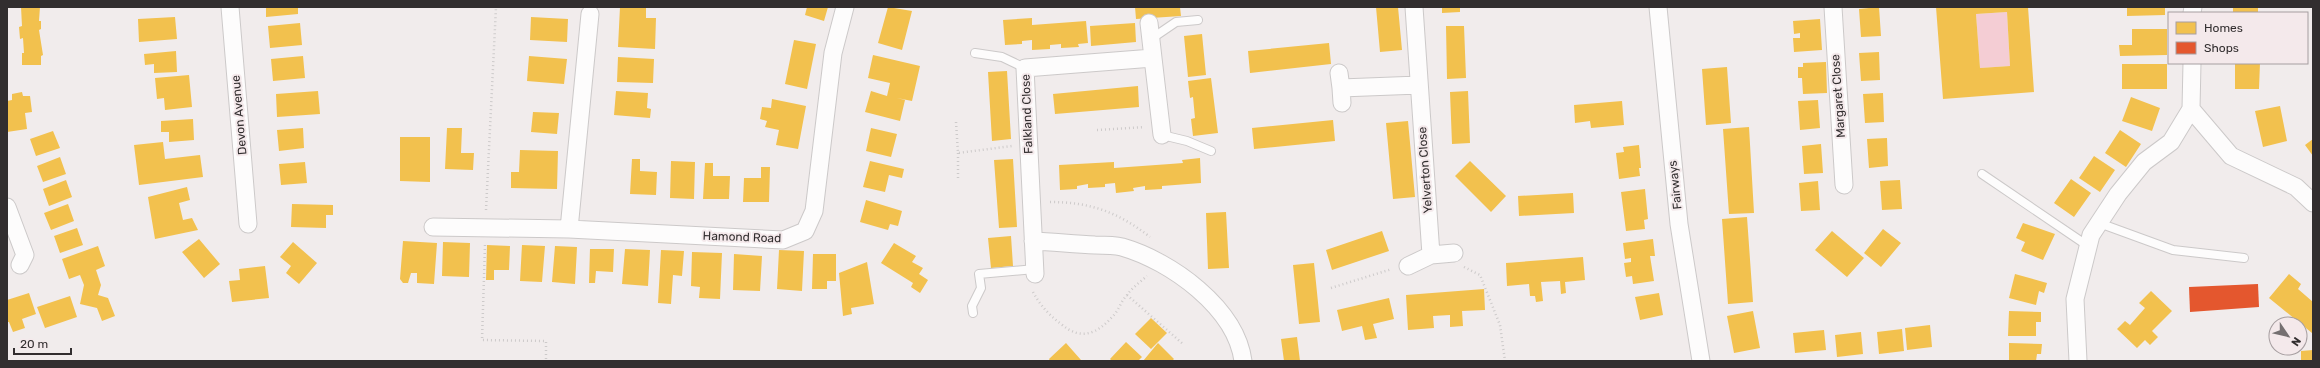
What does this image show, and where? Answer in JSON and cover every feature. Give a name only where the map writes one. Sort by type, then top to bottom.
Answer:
[{"type":"street","name":"Devon Avenue","points":[[230,7],[248,224]]},
{"type":"street","name":"Hamond Road","points":[[433,227],[569,229],[783,240],[805,231],[814,211],[833,53],[845,7]]},
{"type":"street","name":"Yelverton Close","points":[[1414,7],[1430,255]]},
{"type":"street","name":"Fairways","points":[[1658,7],[1679,224],[1701,361]]},
{"type":"street","name":"Margaret Close","points":[[1833,7],[1844,185]]},
{"type":"street","points":[[569,229],[590,14]]},
{"type":"street","points":[[1150,31],[1161,130]]},
{"type":"street","name":"Falkland Close","points":[[1035,272],[1025,68],[1153,58]]},
{"type":"street","points":[[2078,361],[2075,299],[2091,235],[2118,194],[2144,162],[2171,142],[2191,109],[2192,64]]},
{"type":"street","points":[[1341,88],[1419,85]]},
{"type":"street","points":[[2191,109],[2231,156],[2296,187],[2313,202]]},
{"type":"street","points":[[7,207],[25,255],[20,265]]},
{"type":"street","points":[[1033,241],[1121,246],[1159,261],[1198,291],[1223,314],[1241,345],[1243,361]]},
{"type":"street","points":[[1408,266],[1430,255],[1454,253]]},
{"type":"lane","points":[[1150,31],[1176,22],[1198,20]]},
{"type":"lane","points":[[975,53],[1002,57],[1025,68]]},
{"type":"lane","points":[[1161,130],[1211,151]]},
{"type":"lane","points":[[1982,174],[2088,246]]},
{"type":"lane","points":[[2099,222],[2173,250],[2244,258]]},
{"type":"lane","points":[[973,313],[972,306],[981,288],[979,274],[1035,272]]},
{"type":"path","points":[[496,7],[485,228],[482,340],[546,341],[546,361]]},
{"type":"path","points":[[956,122],[958,182]]},
{"type":"path","points":[[1097,130],[1161,130]]},
{"type":"path","points":[[958,152],[1028,144]]},
{"type":"path","points":[[1031,202],[1086,203],[1113,214],[1137,227],[1152,239],[1159,250],[1159,261],[1154,269],[1127,295],[1114,315],[1095,331],[1082,334],[1070,332],[1039,302],[1029,278],[1035,272]]},
{"type":"path","points":[[1454,253],[1460,266],[1480,275],[1500,325],[1505,361]]},
{"type":"path","points":[[1332,288],[1408,266]]},
{"type":"path","points":[[1127,295],[1183,344]]},
{"type":"shaded area","points":[[2007,12],[2010,66],[1980,68],[1976,14]]},
{"type":"building: Homes","points":[[21,7],[40,7],[39,21],[41,21],[41,29],[39,30],[43,55],[41,56],[41,65],[22,65],[22,53],[24,53],[23,38],[20,39],[19,27],[22,26]]},
{"type":"building: Homes","points":[[266,7],[298,7],[298,14],[266,17]]},
{"type":"building: Homes","points":[[620,7],[646,7],[646,18],[656,18],[655,49],[618,47]]},
{"type":"building: Homes","points":[[807,7],[828,7],[824,21],[805,15]]},
{"type":"building: Homes","points":[[888,7],[912,11],[902,50],[878,43]]},
{"type":"building: Homes","points":[[1135,7],[1180,7],[1181,16],[1136,19]]},
{"type":"building: Homes","points":[[1376,7],[1398,7],[1402,50],[1380,52]]},
{"type":"building: Homes","points":[[1442,7],[1460,7],[1460,12],[1442,13]]},
{"type":"building: Homes","points":[[1879,7],[1881,36],[1861,37],[1859,9]]},
{"type":"building: Homes","points":[[1936,7],[2028,7],[2034,92],[1943,99]],"holes":[[[2007,12],[2010,66],[1980,68],[1976,14]]]},
{"type":"building: Homes","points":[[2127,7],[2165,7],[2165,15],[2127,16]]},
{"type":"building: Homes","points":[[2233,7],[2258,7],[2258,12],[2233,12]]},
{"type":"building: Homes","points":[[175,17],[177,39],[139,42],[138,19]]},
{"type":"building: Homes","points":[[531,17],[568,19],[567,42],[530,40]]},
{"type":"building: Homes","points":[[1032,18],[1032,25],[1086,21],[1088,43],[1078,44],[1079,47],[1061,48],[1061,44],[1050,45],[1050,49],[1032,50],[1032,40],[1022,41],[1022,44],[1005,45],[1003,20]]},
{"type":"building: Homes","points":[[1820,19],[1822,50],[1794,52],[1793,38],[1800,38],[1800,33],[1794,34],[1793,21]]},
{"type":"building: Homes","points":[[300,23],[302,45],[270,48],[268,26]]},
{"type":"building: Homes","points":[[1135,23],[1136,42],[1091,46],[1090,26]]},
{"type":"building: Homes","points":[[1446,26],[1464,26],[1466,78],[1447,79]]},
{"type":"building: Homes","points":[[2132,29],[2167,29],[2167,55],[2120,56],[2119,45],[2132,45]]},
{"type":"building: Homes","points":[[1202,34],[1206,75],[1188,77],[1184,36]]},
{"type":"building: Homes","points":[[794,40],[816,44],[807,89],[785,84]]},
{"type":"building: Homes","points":[[1329,43],[1331,64],[1250,73],[1248,51]]},
{"type":"building: Homes","points":[[176,51],[177,72],[154,73],[154,64],[145,65],[144,54]]},
{"type":"building: Homes","points":[[1879,52],[1880,80],[1861,81],[1859,53]]},
{"type":"building: Homes","points":[[873,55],[920,66],[912,101],[897,98],[905,100],[900,121],[865,112],[871,91],[887,96],[890,83],[868,78]]},
{"type":"building: Homes","points":[[303,56],[305,78],[273,81],[271,59]]},
{"type":"building: Homes","points":[[529,56],[567,59],[564,84],[527,81]]},
{"type":"building: Homes","points":[[618,57],[654,59],[653,83],[617,82]]},
{"type":"building: Homes","points":[[1826,62],[1827,93],[1803,94],[1802,78],[1798,78],[1798,67],[1803,67],[1803,63]]},
{"type":"building: Homes","points":[[2122,64],[2167,64],[2167,89],[2122,89]]},
{"type":"building: Homes","points":[[2235,64],[2260,64],[2259,89],[2235,89]]},
{"type":"building: Homes","points":[[1727,67],[1731,123],[1706,125],[1702,69]]},
{"type":"building: Homes","points":[[1007,71],[1011,139],[992,141],[988,72]]},
{"type":"building: Homes","points":[[189,75],[192,107],[165,110],[164,98],[157,99],[155,78]]},
{"type":"building: Homes","points":[[1211,78],[1218,133],[1193,136],[1191,119],[1195,118],[1193,97],[1190,98],[1188,81]]},
{"type":"building: Homes","points":[[1138,86],[1139,107],[1055,114],[1053,94]]},
{"type":"building: Homes","points":[[318,91],[320,114],[277,117],[276,94]]},
{"type":"building: Homes","points":[[616,91],[648,93],[647,108],[651,109],[650,118],[614,115]]},
{"type":"building: Homes","points":[[1468,91],[1470,143],[1452,144],[1450,92]]},
{"type":"building: Homes","points":[[22,92],[23,96],[30,96],[32,112],[25,113],[27,129],[7,132],[7,101],[12,100],[12,94]]},
{"type":"building: Homes","points":[[1883,93],[1884,122],[1865,123],[1863,94]]},
{"type":"building: Homes","points":[[2131,97],[2160,108],[2152,131],[2122,121]]},
{"type":"building: Homes","points":[[772,99],[806,106],[798,149],[776,145],[779,130],[765,127],[767,121],[760,119],[762,107],[771,108]]},
{"type":"building: Homes","points":[[1818,100],[1820,128],[1800,130],[1798,101]]},
{"type":"building: Homes","points":[[1622,101],[1624,125],[1591,128],[1590,121],[1575,123],[1574,105]]},
{"type":"building: Homes","points":[[2280,106],[2287,141],[2263,147],[2255,111]]},
{"type":"building: Homes","points":[[533,112],[559,113],[557,134],[531,132]]},
{"type":"building: Homes","points":[[193,119],[194,140],[169,142],[169,132],[161,132],[161,121]]},
{"type":"building: Homes","points":[[1333,120],[1335,141],[1254,149],[1252,128]]},
{"type":"building: Homes","points":[[1408,121],[1415,197],[1393,199],[1386,123]]},
{"type":"building: Homes","points":[[1749,127],[1754,213],[1729,214],[1723,129]]},
{"type":"building: Homes","points":[[303,128],[304,148],[279,151],[277,130]]},
{"type":"building: Homes","points":[[447,128],[462,128],[461,153],[474,153],[473,170],[445,169]]},
{"type":"building: Homes","points":[[871,128],[897,134],[891,157],[866,151]]},
{"type":"building: Homes","points":[[2120,130],[2141,144],[2126,167],[2105,153]]},
{"type":"building: Homes","points":[[53,131],[60,148],[36,156],[30,139]]},
{"type":"building: Homes","points":[[400,137],[430,137],[430,182],[400,181]]},
{"type":"building: Homes","points":[[1887,138],[1888,166],[1869,168],[1867,139]]},
{"type":"building: Homes","points":[[2313,139],[2313,156],[2305,145]]},
{"type":"building: Homes","points":[[163,142],[165,159],[200,155],[203,177],[139,185],[134,145]]},
{"type":"building: Homes","points":[[1821,144],[1823,173],[1804,174],[1802,146]]},
{"type":"building: Homes","points":[[1639,145],[1641,168],[1639,168],[1640,176],[1619,179],[1616,153],[1624,152],[1623,147]]},
{"type":"building: Homes","points":[[520,150],[558,151],[557,189],[511,188],[511,172],[519,172]]},
{"type":"building: Homes","points":[[2094,156],[2115,170],[2100,192],[2079,178]]},
{"type":"building: Homes","points":[[60,157],[66,174],[43,182],[37,166]]},
{"type":"building: Homes","points":[[1200,158],[1201,183],[1162,186],[1162,189],[1145,190],[1145,186],[1133,188],[1134,191],[1116,193],[1115,183],[1105,184],[1105,187],[1088,188],[1088,184],[1077,186],[1077,189],[1060,190],[1059,165],[1114,162],[1114,168],[1183,163],[1182,160]]},
{"type":"building: Homes","points":[[632,159],[640,159],[640,171],[657,172],[656,195],[630,194]]},
{"type":"building: Homes","points":[[1013,159],[1017,227],[999,228],[994,160]]},
{"type":"building: Homes","points":[[671,161],[695,162],[694,199],[670,198]]},
{"type":"building: Homes","points":[[870,161],[904,169],[902,178],[889,175],[885,192],[863,187]]},
{"type":"building: Homes","points":[[1470,161],[1506,196],[1491,212],[1455,176]]},
{"type":"building: Homes","points":[[305,162],[307,183],[281,185],[279,164]]},
{"type":"building: Homes","points":[[705,163],[713,163],[713,176],[730,176],[729,199],[703,199]]},
{"type":"building: Homes","points":[[761,167],[770,167],[769,202],[743,202],[744,178],[761,178]]},
{"type":"building: Homes","points":[[2071,179],[2091,193],[2074,217],[2054,203]]},
{"type":"building: Homes","points":[[66,180],[72,197],[49,206],[43,189]]},
{"type":"building: Homes","points":[[1900,180],[1902,209],[1882,210],[1880,181]]},
{"type":"building: Homes","points":[[1818,181],[1820,210],[1801,211],[1799,183]]},
{"type":"building: Homes","points":[[187,187],[190,200],[179,203],[183,220],[192,218],[198,230],[155,239],[148,197]]},
{"type":"building: Homes","points":[[1645,189],[1648,219],[1644,220],[1645,229],[1626,231],[1621,192]]},
{"type":"building: Homes","points":[[1573,193],[1574,213],[1519,216],[1518,196]]},
{"type":"building: Homes","points":[[866,200],[902,211],[898,226],[890,224],[888,230],[860,222]]},
{"type":"building: Homes","points":[[68,204],[74,221],[51,230],[44,213]]},
{"type":"building: Homes","points":[[292,204],[333,205],[333,215],[326,215],[326,228],[291,227]]},
{"type":"building: Homes","points":[[1226,212],[1229,268],[1208,269],[1206,213]]},
{"type":"building: Homes","points":[[1747,217],[1753,302],[1728,304],[1722,219]]},
{"type":"building: Homes","points":[[2023,223],[2055,234],[2043,260],[2021,251],[2025,242],[2016,238]]},
{"type":"building: Homes","points":[[77,228],[83,245],[60,253],[54,236]]},
{"type":"building: Homes","points":[[1883,229],[1901,243],[1881,267],[1864,253]]},
{"type":"building: Homes","points":[[1382,231],[1389,251],[1332,270],[1326,250]]},
{"type":"building: Homes","points":[[1832,231],[1864,258],[1847,277],[1815,250]]},
{"type":"building: Homes","points":[[1011,236],[1013,266],[991,268],[988,238]]},
{"type":"building: Homes","points":[[199,239],[220,264],[204,278],[182,252]]},
{"type":"building: Homes","points":[[1653,239],[1655,256],[1650,256],[1654,281],[1633,284],[1632,276],[1626,277],[1624,263],[1631,262],[1631,258],[1625,259],[1623,243]]},
{"type":"building: Homes","points":[[403,241],[437,243],[434,284],[417,283],[417,273],[411,273],[408,283],[403,283],[400,279]]},
{"type":"building: Homes","points":[[293,242],[317,263],[299,284],[286,273],[291,266],[280,257]]},
{"type":"building: Homes","points":[[443,242],[470,243],[469,277],[442,276]]},
{"type":"building: Homes","points":[[894,243],[916,256],[912,262],[923,268],[919,274],[928,280],[920,293],[911,287],[913,283],[881,263]]},
{"type":"building: Homes","points":[[487,245],[510,246],[509,270],[494,270],[494,280],[486,280]]},
{"type":"building: Homes","points":[[522,245],[545,246],[542,282],[520,281]]},
{"type":"building: Homes","points":[[98,246],[105,266],[96,270],[101,285],[98,295],[108,298],[115,316],[102,321],[97,308],[80,304],[84,285],[80,275],[69,279],[62,259]]},
{"type":"building: Homes","points":[[555,246],[577,247],[575,284],[552,282]]},
{"type":"building: Homes","points":[[590,249],[614,249],[613,272],[596,271],[595,283],[589,283]]},
{"type":"building: Homes","points":[[625,249],[650,250],[648,286],[622,284]]},
{"type":"building: Homes","points":[[661,250],[684,251],[682,276],[673,275],[671,304],[658,303]]},
{"type":"building: Homes","points":[[779,250],[804,251],[802,291],[777,289]]},
{"type":"building: Homes","points":[[692,252],[722,253],[720,299],[699,298],[700,287],[691,286]]},
{"type":"building: Homes","points":[[734,254],[762,256],[760,291],[733,290]]},
{"type":"building: Homes","points":[[813,254],[836,254],[836,281],[827,281],[827,289],[812,289]]},
{"type":"building: Homes","points":[[1583,257],[1585,280],[1565,282],[1566,293],[1561,294],[1560,281],[1541,282],[1543,301],[1536,302],[1535,296],[1530,296],[1529,284],[1507,286],[1506,263]]},
{"type":"building: Homes","points":[[867,262],[874,304],[851,308],[852,314],[843,316],[839,273]]},
{"type":"building: Homes","points":[[1314,263],[1320,322],[1299,324],[1293,265]]},
{"type":"building: Homes","points":[[265,266],[269,298],[232,302],[229,281],[240,280],[239,269]]},
{"type":"building: Homes","points":[[2015,274],[2047,283],[2044,293],[2039,291],[2036,305],[2009,298]]},
{"type":"building: Homes","points":[[2289,274],[2301,284],[2298,289],[2313,302],[2312,333],[2308,330],[2308,316],[2291,316],[2269,298]]},
{"type":"building: Homes","points":[[1484,289],[1485,310],[1462,311],[1463,326],[1450,327],[1450,315],[1433,316],[1434,328],[1408,330],[1406,295]]},
{"type":"building: Homes","points":[[2151,291],[2172,311],[2152,331],[2158,337],[2150,345],[2145,340],[2137,348],[2117,329],[2125,321],[2130,325],[2145,308],[2139,303]]},
{"type":"building: Homes","points":[[29,293],[36,314],[22,319],[25,328],[13,332],[9,322],[7,322],[7,300]]},
{"type":"building: Homes","points":[[1659,293],[1663,315],[1640,320],[1635,297]]},
{"type":"building: Homes","points":[[70,296],[77,317],[45,328],[37,307]]},
{"type":"building: Homes","points":[[1389,298],[1394,319],[1373,324],[1377,338],[1365,340],[1362,326],[1342,331],[1337,310]]},
{"type":"building: Homes","points":[[1753,311],[1760,348],[1734,353],[1727,316]]},
{"type":"building: Homes","points":[[2009,311],[2041,312],[2041,322],[2036,322],[2036,336],[2008,336]]},
{"type":"building: Homes","points":[[1151,318],[1167,333],[1151,349],[1135,334]]},
{"type":"building: Homes","points":[[1930,325],[1932,347],[1907,350],[1905,328]]},
{"type":"building: Homes","points":[[1902,329],[1904,351],[1879,354],[1877,332]]},
{"type":"building: Homes","points":[[1824,330],[1826,350],[1795,353],[1793,333]]},
{"type":"building: Homes","points":[[1861,332],[1863,354],[1837,357],[1835,335]]},
{"type":"building: Homes","points":[[1297,337],[1300,361],[1284,361],[1281,339]]},
{"type":"building: Homes","points":[[1126,342],[1142,357],[1138,361],[1112,361],[1110,359]]},
{"type":"building: Homes","points":[[1066,343],[1081,360],[1050,361],[1049,359]]},
{"type":"building: Homes","points":[[1158,343],[1174,359],[1172,361],[1143,361]]},
{"type":"building: Homes","points":[[2009,343],[2042,344],[2041,354],[2037,354],[2036,361],[2009,361]]},
{"type":"building: Homes","points":[[2308,350],[2313,350],[2313,361],[2301,361],[2301,356],[2308,356]]},
{"type":"building: Shops","points":[[2258,284],[2259,307],[2190,312],[2189,287]]}]
